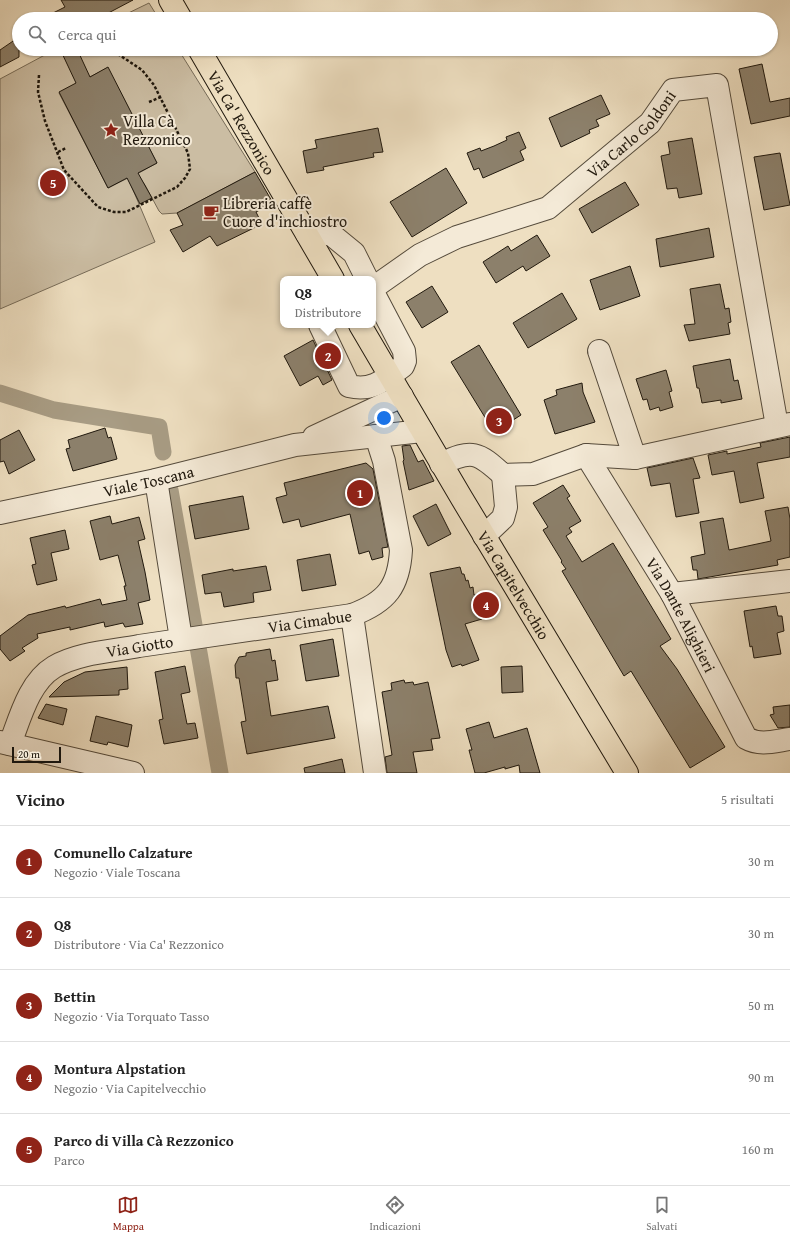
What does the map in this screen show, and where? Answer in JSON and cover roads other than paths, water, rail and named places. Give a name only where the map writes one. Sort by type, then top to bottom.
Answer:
[{"type":"main road","points":[[170,0],[177,12]]},
{"type":"main road","name":"Via Ca' Rezzonico","points":[[202,56],[331,276]]},
{"type":"main road","points":[[362,328],[402,396]]},
{"type":"main road","name":"Via Capitelvecchio","points":[[402,396],[484,536],[628,773]]},
{"type":"street","name":"Via Carlo Goldoni","points":[[376,286],[420,255],[457,237],[548,208],[650,123],[673,90],[717,85],[783,425]]},
{"type":"street","points":[[307,234],[321,233],[332,235],[354,253],[366,276]]},
{"type":"street","points":[[321,328],[349,386],[359,388],[372,387],[403,366],[405,361],[404,351],[376,298]]},
{"type":"street","points":[[599,352],[635,458]]},
{"type":"street","name":"Viale Toscana","points":[[296,445],[402,396]]},
{"type":"street","points":[[441,464],[455,457],[467,454],[477,455],[503,475],[532,474],[586,455],[635,458],[783,425]]},
{"type":"street","name":"Viale Toscana","points":[[0,514],[156,480],[296,445],[422,431]]},
{"type":"street","points":[[352,615],[369,609],[384,597],[394,585],[400,563],[401,550],[384,461],[376,436]]},
{"type":"street","name":"Via Dante Alighieri","points":[[586,455],[672,594],[746,738],[753,742],[763,743],[790,739]]},
{"type":"street","points":[[484,536],[503,518],[506,507],[503,475]]},
{"type":"street","name":"Via Giotto","points":[[5,743],[38,681],[54,667],[81,656],[181,639],[156,480]]},
{"type":"street","points":[[672,594],[790,581]]},
{"type":"street","name":"Via Cimabue","points":[[181,639],[352,615],[374,773]]},
{"type":"street","points":[[5,743],[133,773]]},
{"type":"waterway","points":[[0,393],[54,410],[159,427],[163,452]]},
{"type":"waterway","points":[[170,490],[194,625]]},
{"type":"waterway","points":[[198,647],[220,773]]},
{"type":"place","name":"Villa Cà Rezzonico","points":[[111,130]]},
{"type":"place","name":"Parco di Villa Cà Rezzonico","points":[[53,183]]},
{"type":"place","name":"Libreria caffè Cuore d'inchiostro","points":[[211,212]]},
{"type":"place","name":"Q8","points":[[328,356]]},
{"type":"place","name":"Bettin","points":[[499,421]]},
{"type":"place","name":"Comunello Calzature","points":[[360,493]]},
{"type":"place","name":"Montura Alpstation","points":[[486,605]]}]
